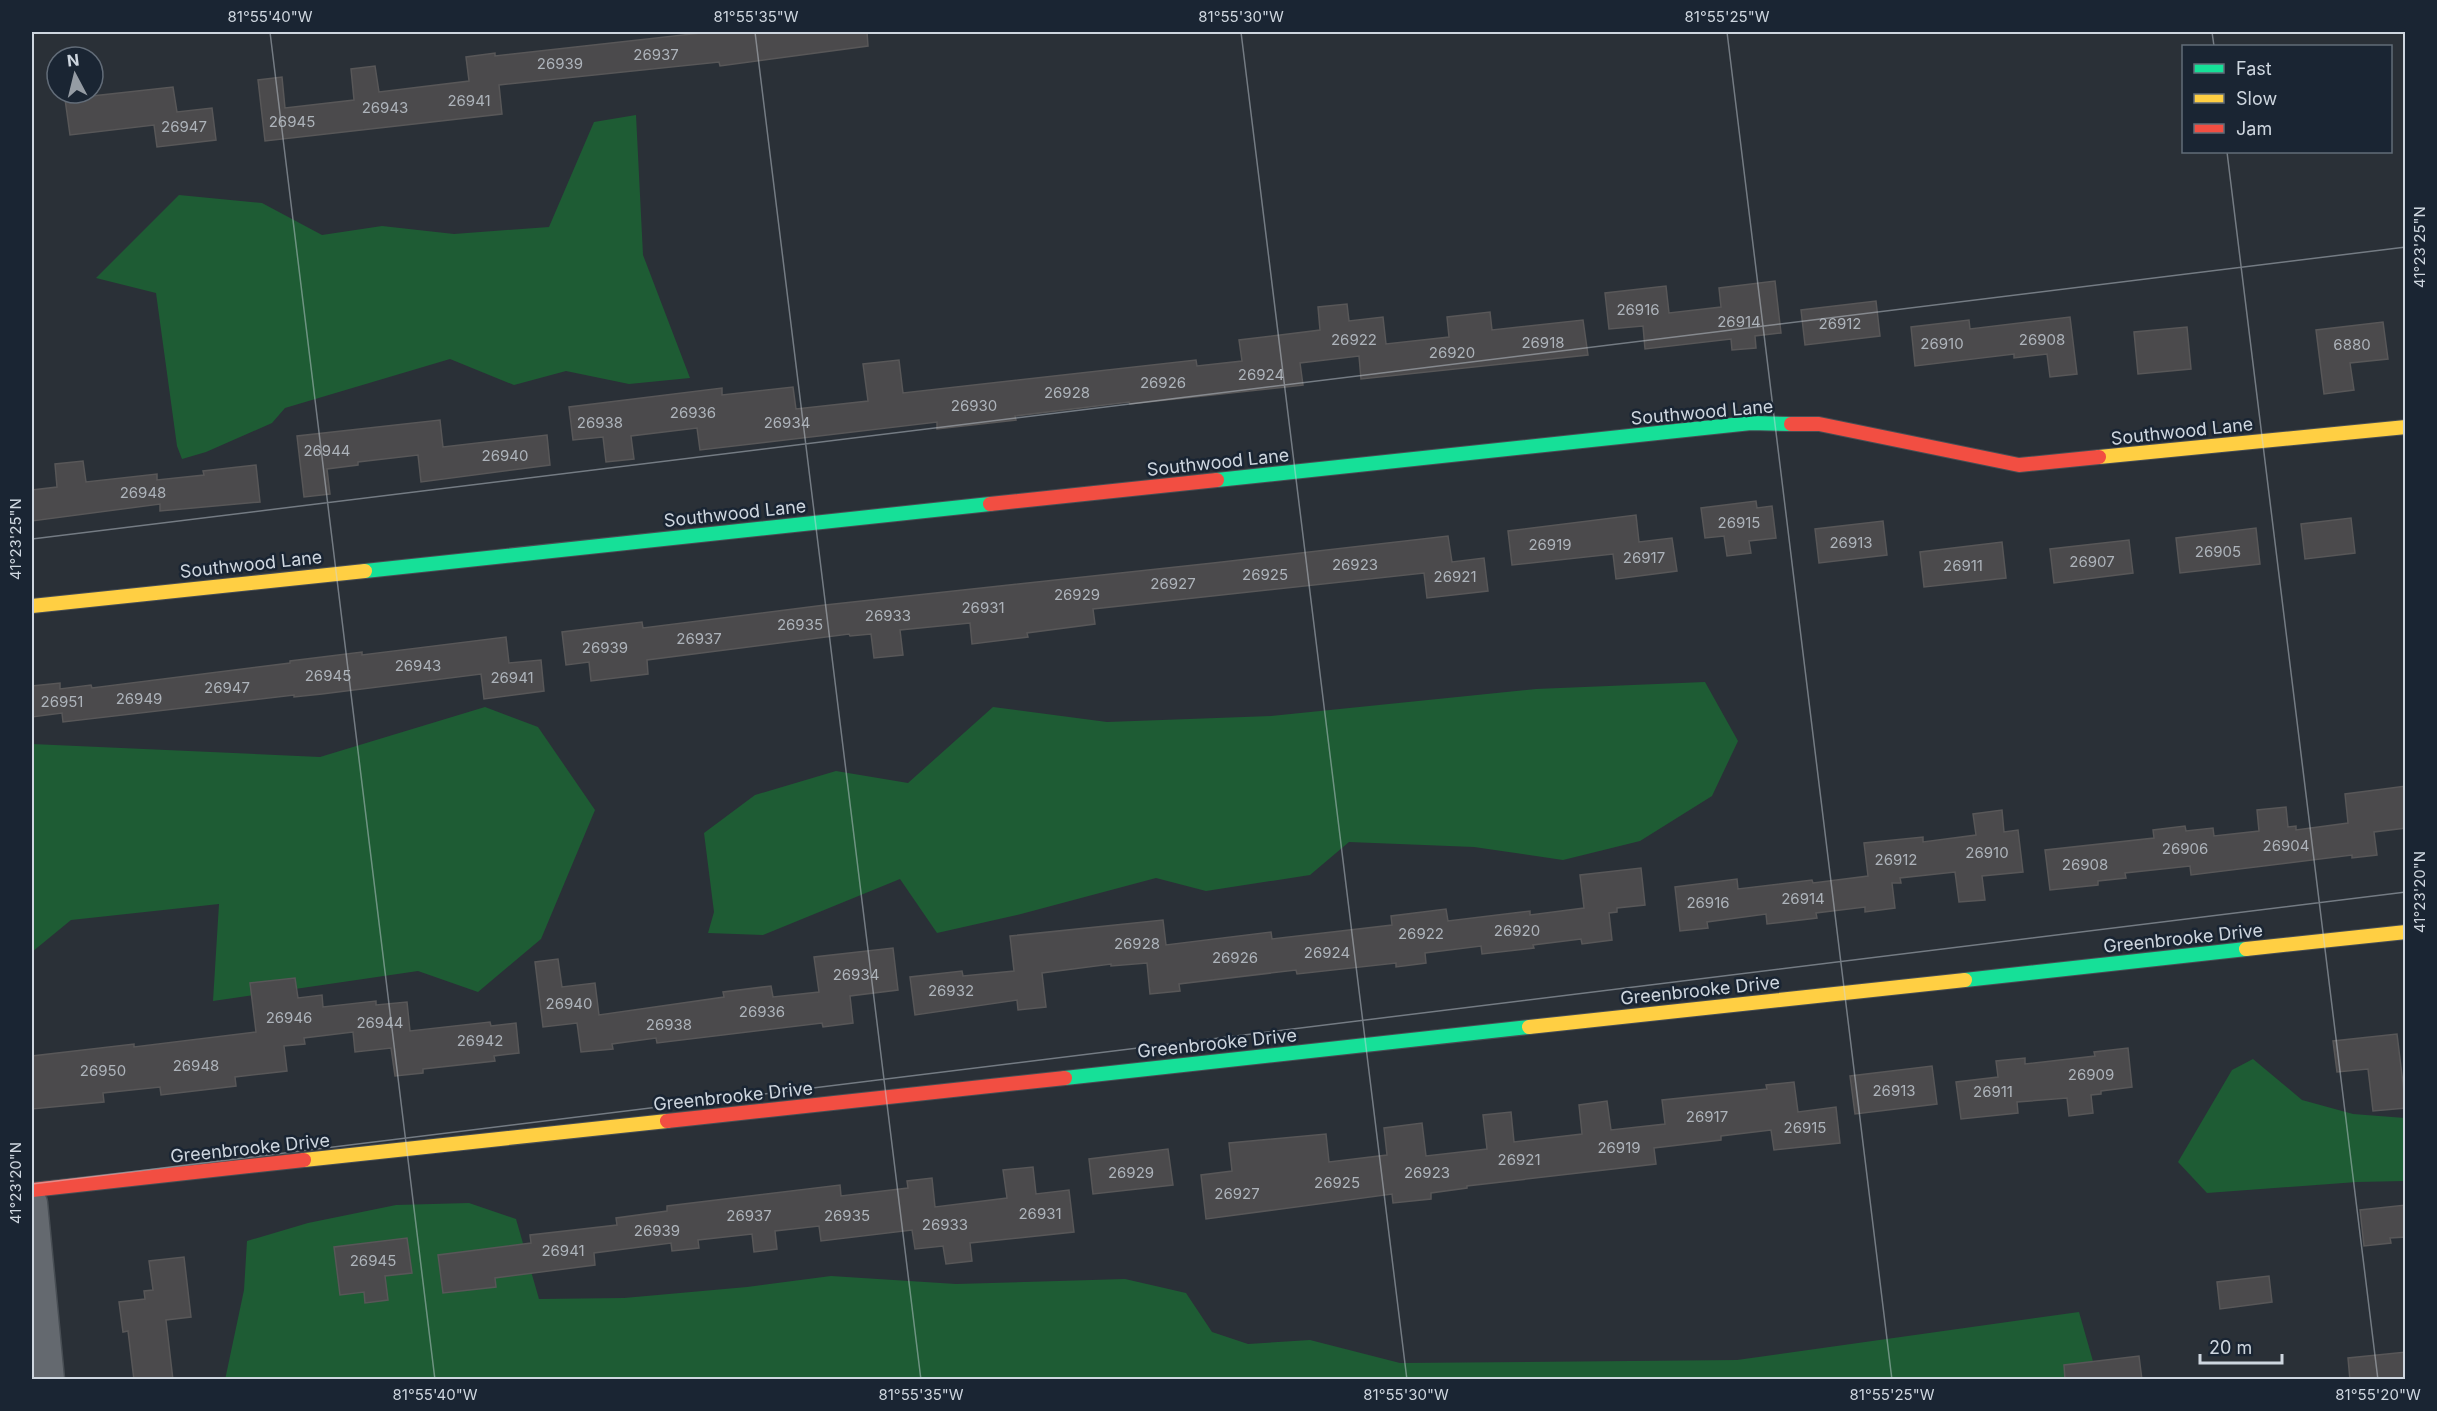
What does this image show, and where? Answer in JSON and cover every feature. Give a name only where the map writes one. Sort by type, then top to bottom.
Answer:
[{"type":"street","name":"Southwood Lane","points":[[32,606],[1751,423],[1819,424],[2019,465],[2406,427]]},
{"type":"street","name":"Greenbrooke Drive","points":[[32,1190],[2406,932]]},
{"type":"street","points":[[32,1203],[49,1380]]},
{"type":"green space","points":[[636,115],[643,255],[690,378],[629,384],[566,371],[514,385],[450,359],[285,408],[272,423],[206,452],[182,459],[177,446],[156,293],[96,278],[179,195],[262,203],[322,235],[382,226],[454,234],[549,227],[594,122]]},
{"type":"green space","points":[[1705,682],[1738,741],[1712,796],[1640,841],[1563,860],[1474,847],[1349,842],[1310,875],[1206,891],[1156,878],[1021,914],[937,933],[900,879],[763,935],[708,933],[714,912],[704,833],[755,795],[836,771],[908,783],[993,707],[1107,722],[1271,716],[1536,689]]},
{"type":"green space","points":[[485,707],[538,727],[595,810],[541,939],[478,992],[418,971],[213,1001],[219,904],[71,920],[32,952],[32,744],[320,757]]},
{"type":"green space","points":[[2253,1059],[2302,1100],[2353,1114],[2405,1118],[2405,1181],[2357,1182],[2207,1193],[2178,1162],[2232,1070]]},
{"type":"green space","points":[[469,1203],[516,1219],[539,1299],[624,1298],[747,1287],[831,1276],[956,1284],[1125,1279],[1186,1293],[1212,1332],[1248,1344],[1310,1340],[1400,1363],[1737,1360],[2079,1312],[2098,1379],[225,1380],[244,1290],[247,1241],[308,1223],[396,1205]]},
{"type":"building","points":[[710,32],[867,32],[868,46],[720,66],[719,62],[499,85],[502,114],[265,141],[258,80],[282,77],[285,108],[354,100],[351,69],[375,66],[379,92],[469,81],[466,57],[495,53],[495,56]]},
{"type":"building","points":[[173,87],[177,112],[212,108],[216,140],[157,147],[154,125],[70,135],[66,105],[105,105],[105,95]]},
{"type":"building","points":[[1775,281],[1781,333],[1755,336],[1756,348],[1732,350],[1731,339],[1645,349],[1643,326],[1609,329],[1605,293],[1666,286],[1669,313],[1721,307],[1719,288]]},
{"type":"building","points":[[1876,301],[1880,336],[1805,345],[1801,310]]},
{"type":"building","points":[[1347,304],[1349,321],[1383,317],[1386,344],[1449,337],[1447,317],[1490,312],[1492,330],[1583,320],[1588,355],[1361,379],[1359,356],[1300,363],[1303,385],[1130,404],[1129,402],[1015,416],[1016,420],[937,429],[937,422],[700,450],[697,428],[631,436],[634,459],[606,462],[603,437],[573,440],[569,407],[722,388],[722,395],[793,387],[796,409],[868,401],[863,364],[899,360],[903,393],[1196,360],[1197,366],[1242,361],[1239,340],[1320,330],[1318,307]]},
{"type":"building","points":[[2070,317],[2077,374],[2050,377],[2047,354],[2014,358],[2014,354],[1915,366],[1911,327],[1969,320],[1970,329]]},
{"type":"building","points":[[2383,322],[2388,359],[2350,363],[2354,390],[2324,394],[2316,330]]},
{"type":"building","points":[[2187,327],[2191,369],[2138,374],[2134,332]]},
{"type":"building","points":[[440,420],[443,447],[547,435],[550,465],[421,482],[418,455],[358,462],[358,465],[327,469],[330,494],[304,497],[297,436]]},
{"type":"building","points":[[83,461],[86,482],[157,474],[157,480],[204,475],[203,471],[256,465],[260,502],[160,511],[160,504],[32,521],[32,490],[57,487],[55,464]]},
{"type":"building","points":[[1756,501],[1757,508],[1772,506],[1776,538],[1749,541],[1751,553],[1727,556],[1724,536],[1705,538],[1701,508]]},
{"type":"building","points":[[1636,515],[1639,542],[1672,538],[1677,571],[1616,579],[1613,554],[1512,565],[1508,531]]},
{"type":"building","points":[[2351,518],[2355,553],[2305,559],[2301,524]]},
{"type":"building","points":[[1883,521],[1887,555],[1819,563],[1815,529]]},
{"type":"building","points":[[2256,528],[2260,564],[2180,573],[2176,538]]},
{"type":"building","points":[[1448,536],[1452,562],[1484,558],[1488,591],[1427,598],[1424,573],[1093,609],[1095,624],[1027,633],[1028,637],[972,644],[970,623],[900,630],[903,655],[874,658],[871,634],[850,636],[849,634],[647,660],[648,674],[591,681],[589,662],[566,665],[562,632],[642,622],[643,628],[825,605]]},
{"type":"building","points":[[2129,540],[2133,573],[2054,583],[2050,549]]},
{"type":"building","points":[[2002,542],[2006,578],[1924,587],[1920,552]]},
{"type":"building","points":[[506,637],[509,663],[541,660],[544,691],[484,699],[481,674],[63,722],[62,713],[32,717],[32,686],[60,683],[60,689],[91,685],[92,688],[362,652],[362,655]]},
{"type":"building","points":[[2406,786],[2406,828],[2374,832],[2377,855],[2352,858],[2352,855],[2191,875],[2190,866],[2125,873],[2126,878],[2098,881],[2098,885],[2050,890],[2045,850],[2154,838],[2153,830],[2185,826],[2186,831],[2213,828],[2214,836],[2259,831],[2257,810],[2286,807],[2288,827],[2296,826],[2296,830],[2348,823],[2345,794]]},
{"type":"building","points":[[2002,810],[2004,832],[2018,830],[2023,872],[1982,876],[1985,900],[1959,902],[1955,872],[1900,878],[1901,883],[1892,883],[1895,908],[1865,912],[1865,907],[1816,913],[1817,918],[1767,924],[1766,914],[1707,922],[1708,928],[1680,931],[1675,887],[1737,879],[1738,889],[1868,876],[1864,843],[1923,837],[1923,842],[1976,835],[1973,814]]},
{"type":"building","points":[[1641,868],[1645,905],[1617,908],[1617,912],[1609,913],[1612,940],[1582,944],[1581,939],[1533,945],[1534,948],[1482,954],[1481,946],[1425,953],[1426,963],[1396,967],[1396,963],[1297,974],[1296,970],[1179,984],[1180,991],[1150,994],[1147,963],[1111,966],[1111,964],[1042,973],[1046,1007],[1018,1010],[1017,1000],[915,1015],[910,977],[962,971],[963,976],[1014,971],[1010,936],[1163,920],[1166,945],[1271,932],[1272,939],[1392,925],[1391,916],[1446,909],[1448,921],[1530,911],[1530,915],[1584,908],[1580,875]]},
{"type":"building","points":[[893,948],[898,990],[850,996],[853,1023],[823,1027],[822,1023],[657,1043],[656,1038],[612,1044],[613,1049],[581,1052],[577,1023],[543,1027],[535,962],[558,959],[562,987],[595,983],[599,1015],[724,997],[723,992],[771,986],[773,997],[819,992],[814,957]]},
{"type":"building","points":[[295,978],[298,998],[322,995],[323,1007],[376,1001],[376,1005],[407,1002],[410,1031],[490,1022],[491,1026],[516,1023],[519,1053],[494,1056],[495,1061],[423,1069],[423,1073],[395,1076],[391,1048],[355,1052],[353,1032],[304,1038],[305,1044],[284,1046],[287,1071],[235,1077],[236,1086],[161,1095],[160,1087],[103,1093],[104,1102],[32,1109],[32,1056],[134,1044],[134,1047],[256,1032],[250,983]]},
{"type":"building","points":[[2397,1034],[2406,1108],[2373,1111],[2368,1069],[2337,1072],[2333,1041]]},
{"type":"building","points":[[2128,1048],[2132,1087],[2101,1091],[2101,1094],[2091,1095],[2093,1113],[2069,1116],[2067,1098],[2017,1102],[2018,1113],[1961,1119],[1956,1082],[1998,1077],[1996,1061],[2025,1058],[2025,1064],[2095,1056],[2094,1052]]},
{"type":"building","points":[[1932,1066],[1937,1104],[1855,1114],[1850,1076]]},
{"type":"building","points":[[1794,1082],[1798,1112],[1836,1107],[1840,1143],[1774,1150],[1771,1130],[1721,1136],[1721,1140],[1654,1148],[1656,1164],[1467,1186],[1467,1188],[1431,1193],[1431,1199],[1393,1203],[1392,1194],[1206,1219],[1201,1175],[1232,1171],[1229,1143],[1326,1134],[1329,1162],[1387,1155],[1384,1128],[1422,1123],[1426,1156],[1487,1149],[1483,1115],[1511,1112],[1514,1142],[1582,1134],[1579,1105],[1607,1101],[1611,1130],[1665,1124],[1662,1100],[1767,1089],[1766,1085]]},
{"type":"building","points":[[1168,1149],[1173,1185],[1093,1194],[1089,1159]]},
{"type":"building","points":[[1033,1167],[1036,1194],[1069,1190],[1074,1232],[970,1243],[972,1261],[946,1264],[943,1246],[915,1249],[912,1230],[821,1241],[819,1226],[775,1231],[777,1249],[754,1252],[752,1234],[698,1240],[699,1248],[672,1251],[671,1243],[594,1253],[595,1265],[495,1278],[496,1287],[443,1293],[438,1255],[531,1243],[530,1235],[617,1225],[616,1218],[667,1211],[667,1206],[840,1185],[841,1196],[908,1188],[907,1181],[932,1178],[935,1207],[1007,1198],[1003,1170]]},
{"type":"building","points":[[2406,1205],[2406,1237],[2390,1238],[2391,1243],[2364,1246],[2360,1210]]},
{"type":"building","points":[[407,1238],[412,1273],[385,1276],[388,1300],[365,1303],[364,1292],[340,1295],[334,1247]]},
{"type":"building","points":[[184,1257],[191,1317],[166,1320],[173,1380],[134,1380],[128,1331],[123,1332],[119,1302],[145,1299],[144,1291],[153,1290],[149,1261]]},
{"type":"building","points":[[2269,1276],[2272,1302],[2220,1309],[2217,1282]]},
{"type":"building","points":[[2406,1352],[2406,1380],[2350,1380],[2348,1358]]},
{"type":"building","points":[[2139,1356],[2142,1380],[2065,1380],[2064,1365]]},
{"type":"traffic: fast","points":[[1217,480],[1751,423],[1791,424]]},
{"type":"traffic: fast","points":[[365,571],[990,504]]},
{"type":"traffic: fast","points":[[1965,980],[2246,949]]},
{"type":"traffic: fast","points":[[1065,1078],[1529,1027]]},
{"type":"traffic: slow","points":[[2099,457],[2406,427]]},
{"type":"traffic: slow","points":[[32,606],[365,571]]},
{"type":"traffic: slow","points":[[2246,949],[2406,932]]},
{"type":"traffic: slow","points":[[1529,1027],[1965,980]]},
{"type":"traffic: slow","points":[[304,1160],[667,1121]]},
{"type":"traffic: jam","points":[[1791,424],[1819,424],[2019,465],[2099,457]]},
{"type":"traffic: jam","points":[[990,504],[1217,480]]},
{"type":"traffic: jam","points":[[667,1121],[1065,1078]]},
{"type":"traffic: jam","points":[[32,1190],[304,1160]]}]
